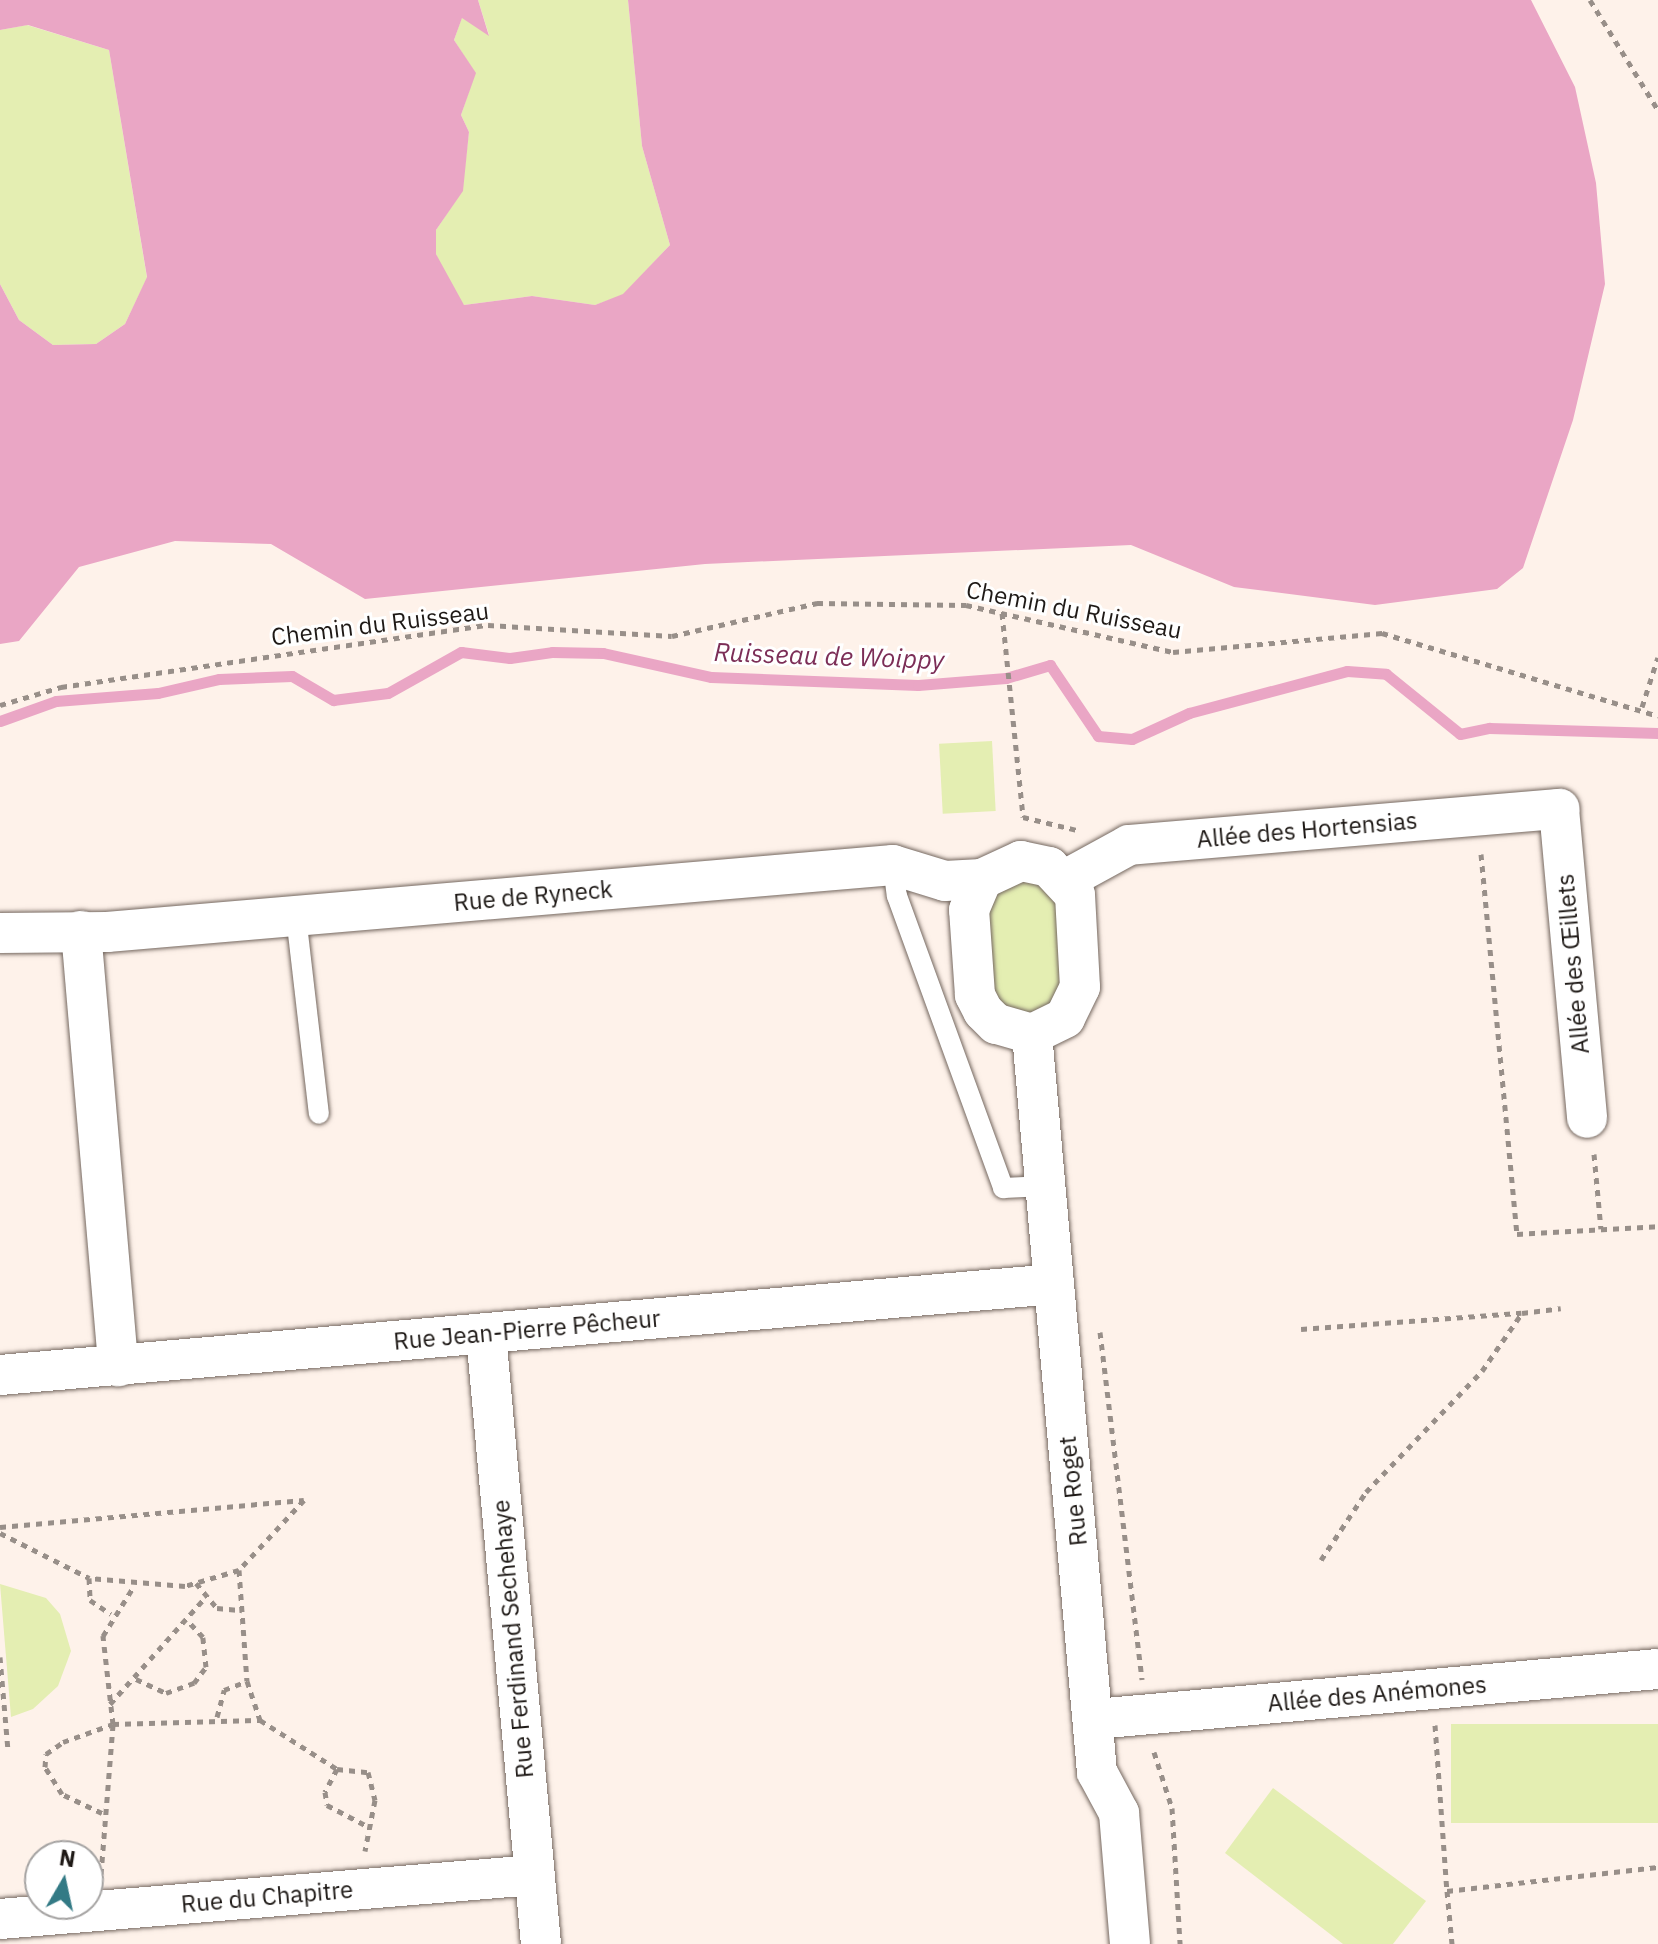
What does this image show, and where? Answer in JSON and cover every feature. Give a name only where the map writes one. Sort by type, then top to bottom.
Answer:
[{"type":"street","name":"Allée des Hortensias","points":[[1065,880],[1106,854],[1129,845],[1559,809]]},
{"type":"street","name":"Allée des Œillets","points":[[1559,809],[1587,1118]]},
{"type":"street","points":[[1021,861],[1049,867],[1065,880],[1075,895],[1080,987],[1065,1018],[1032,1034],[996,1024],[975,995],[969,910],[982,879],[1021,861]]},
{"type":"street","name":"Rue de Ryneck","points":[[0,933],[81,931],[296,916],[893,865],[945,881],[982,879]]},
{"type":"street","points":[[81,931],[118,1366]]},
{"type":"street","name":"Rue Roget","points":[[1032,1034],[1095,1719],[1097,1772],[1119,1813],[1130,1944]]},
{"type":"street","name":"Rue Jean-Pierre Pêcheur","points":[[0,1375],[1054,1284]]},
{"type":"street","name":"Rue Ferdinand Sechehaye","points":[[486,1334],[541,1944]]},
{"type":"street","name":"Allée des Anémones","points":[[1095,1719],[1658,1669]]},
{"type":"street","name":"Rue du Chapitre","points":[[104,1911],[534,1875]]},
{"type":"street","name":"Rue du Chapitre","points":[[0,1919],[24,1917]]},
{"type":"lane","points":[[893,865],[897,896],[1003,1188],[1046,1186]]},
{"type":"lane","points":[[296,916],[319,1114]]},
{"type":"path","points":[[1590,0],[1658,110]]},
{"type":"path","name":"Chemin du Ruisseau","points":[[0,705],[61,687],[488,625],[672,636],[817,603],[966,605],[1173,652],[1382,633],[1642,707],[1658,716]]},
{"type":"path","points":[[1002,613],[1023,817],[1070,824],[1106,854]]},
{"type":"path","points":[[1642,707],[1658,657]]},
{"type":"path","points":[[1477,816],[1517,1234],[1658,1226]]},
{"type":"path","points":[[1587,1118],[1601,1229]]},
{"type":"path","points":[[1301,1329],[1561,1308]]},
{"type":"path","points":[[1321,1560],[1366,1492],[1482,1371],[1522,1313]]},
{"type":"path","points":[[1099,1326],[1146,1714],[1172,1808],[1180,1944]]},
{"type":"path","points":[[304,1500],[239,1570],[196,1583],[134,1586],[89,1578],[0,1530],[304,1500]]},
{"type":"path","points":[[239,1570],[247,1681],[260,1720]]},
{"type":"path","points":[[89,1578],[90,1600],[111,1614]]},
{"type":"path","points":[[196,1583],[204,1599],[242,1610]]},
{"type":"path","points":[[103,1840],[102,1813],[113,1724],[102,1659],[111,1614],[134,1586]]},
{"type":"path","points":[[109,1705],[136,1679],[204,1599]]},
{"type":"path","points":[[136,1679],[166,1693],[194,1683],[206,1667],[203,1637],[187,1619]]},
{"type":"path","points":[[0,1657],[8,1751]]},
{"type":"path","points":[[217,1717],[224,1690],[247,1681]]},
{"type":"path","points":[[1432,1689],[1452,1944]]},
{"type":"path","points":[[102,1813],[62,1794],[45,1767],[46,1754],[113,1724],[217,1717],[260,1720],[337,1769],[368,1772],[374,1783],[365,1825],[365,1852]]},
{"type":"path","points":[[337,1769],[325,1792],[327,1805],[365,1825]]},
{"type":"path","points":[[1447,1891],[1658,1867]]},
{"type":"green space","points":[[478,0],[628,0],[642,146],[670,245],[623,295],[595,305],[532,296],[464,305],[452,296],[436,254],[436,230],[462,191],[469,132],[461,115],[475,73],[454,40],[462,17],[489,35]]},
{"type":"green space","points":[[27,25],[109,50],[147,278],[125,324],[96,344],[53,345],[19,320],[0,284],[0,30]]},
{"type":"green space","points":[[992,741],[996,811],[943,814],[939,744]]},
{"type":"green space","points":[[1021,874],[1056,890],[1068,987],[1034,1022],[993,1002],[986,895]]},
{"type":"green space","points":[[0,1584],[46,1598],[60,1614],[71,1651],[58,1686],[33,1709],[11,1717]]},
{"type":"green space","points":[[1451,1724],[1658,1724],[1658,1823],[1451,1823]]},
{"type":"green space","points":[[1273,1788],[1426,1901],[1393,1944],[1343,1944],[1225,1853]]},
{"type":"shaded area","points":[[0,0],[478,0],[489,36],[462,18],[454,40],[476,73],[461,115],[469,132],[463,191],[436,230],[436,254],[464,305],[532,296],[595,305],[623,294],[670,245],[642,146],[628,0],[1531,0],[1575,87],[1596,183],[1605,284],[1573,420],[1523,568],[1497,589],[1375,605],[1234,587],[1131,545],[705,564],[365,599],[271,544],[175,541],[79,567],[19,641],[0,644],[0,284],[19,320],[53,345],[96,344],[125,324],[147,277],[109,50],[28,25],[0,30]]},
{"type":"waterway","name":"Ruisseau de Woippy","points":[[0,721],[56,701],[158,693],[219,679],[292,676],[333,700],[388,693],[461,652],[510,658],[552,652],[603,653],[711,677],[918,685],[1006,678],[1050,665],[1098,736],[1132,739],[1189,713],[1347,671],[1386,674],[1460,734],[1489,728],[1658,733]]}]
